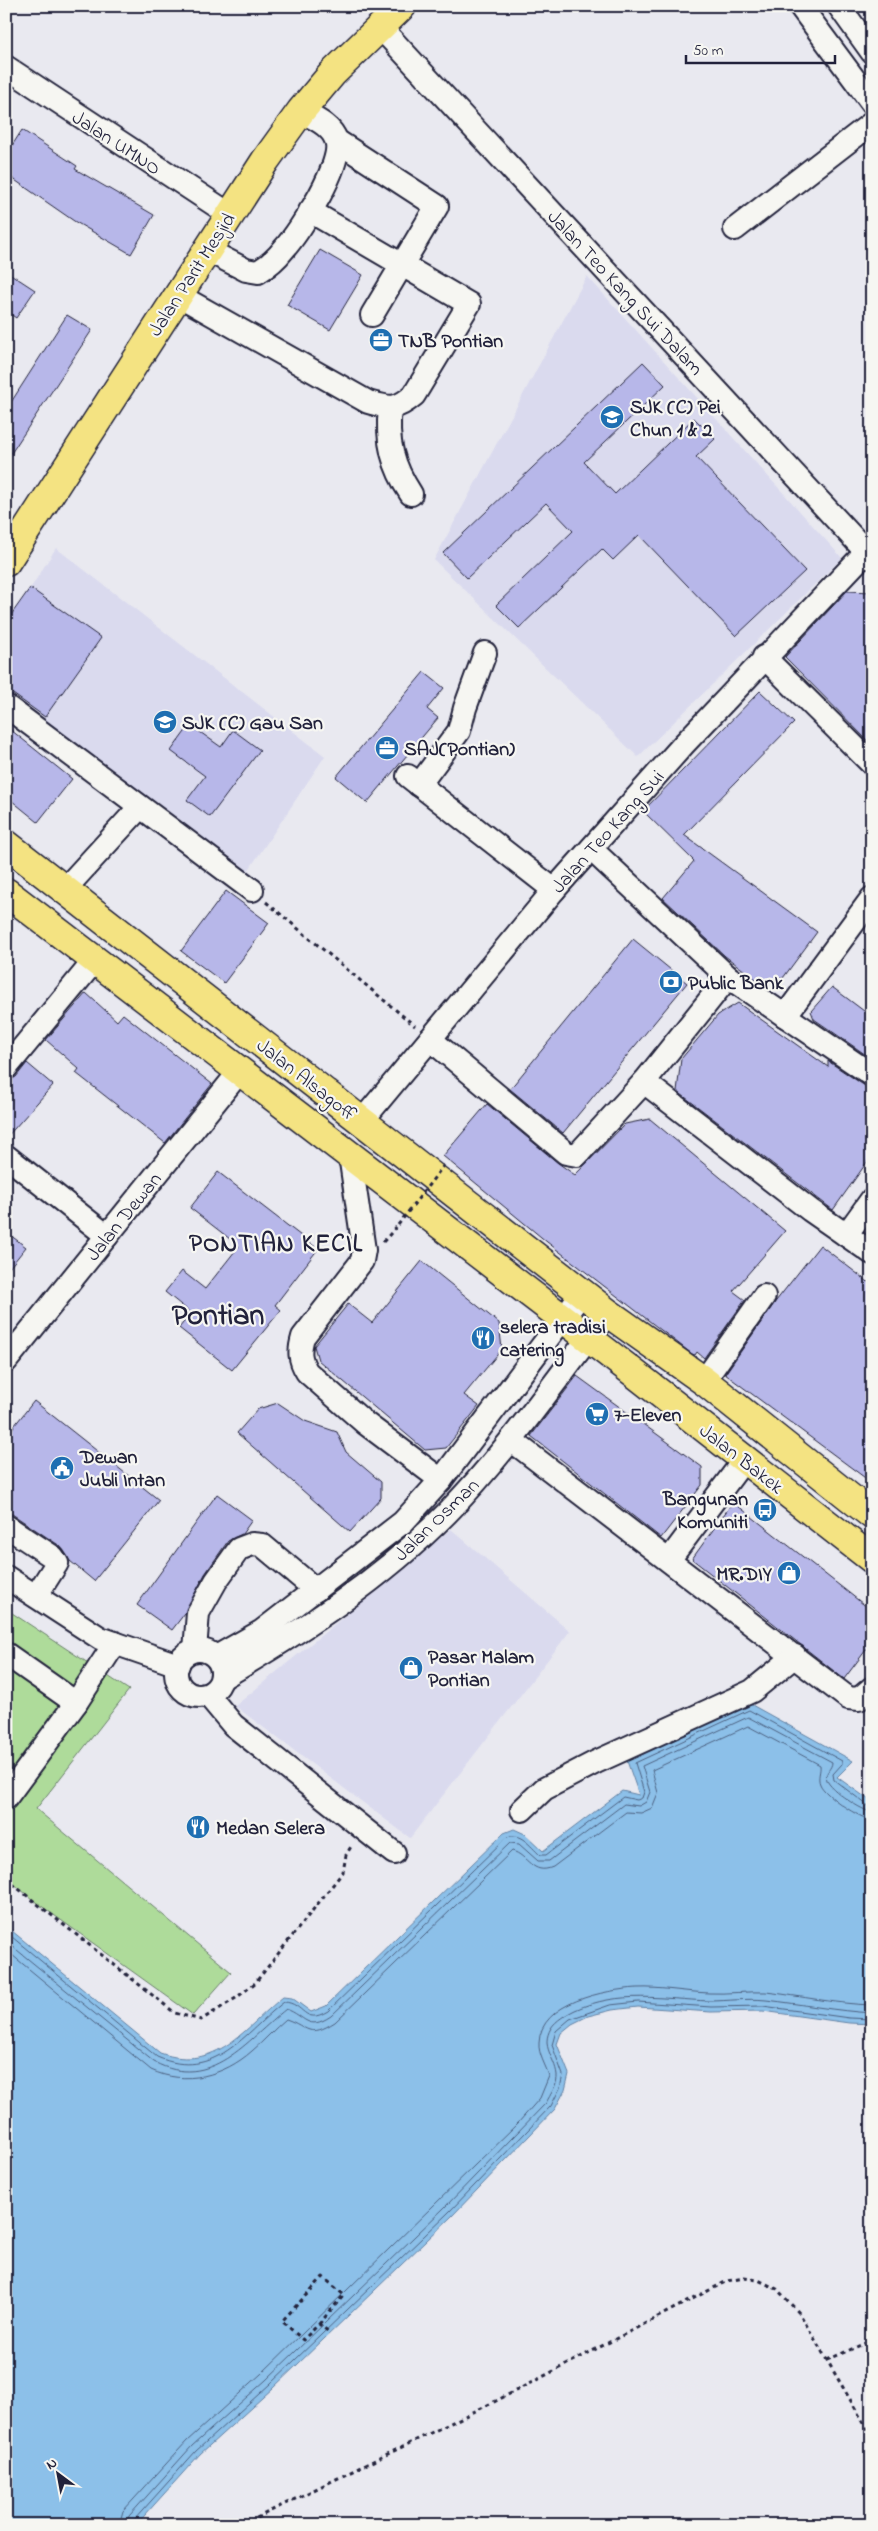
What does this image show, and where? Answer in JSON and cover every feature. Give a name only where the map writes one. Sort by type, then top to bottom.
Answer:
[{"type":"main road","name":"Jalan Parit Mesjid","points":[[6,562],[229,214],[301,111],[332,74],[402,6]]},
{"type":"main road","name":"Jalan Alsagoff","points":[[6,844],[608,1313]]},
{"type":"main road","name":"Jalan Alsagoff","points":[[6,892],[588,1338]]},
{"type":"main road","name":"Jalan Bakek","points":[[608,1313],[704,1381],[872,1515]]},
{"type":"main road","name":"Jalan Bakek","points":[[588,1338],[872,1559]]},
{"type":"street","points":[[800,6],[872,104]]},
{"type":"street","points":[[839,6],[872,52]]},
{"type":"street","name":"Jalan Teo Kang Sui Dalam","points":[[380,27],[869,555]]},
{"type":"street","name":"Jalan UMNO","points":[[6,68],[229,214]]},
{"type":"street","points":[[301,111],[326,125],[337,141],[437,206],[372,315]]},
{"type":"street","points":[[735,229],[872,123]]},
{"type":"street","points":[[207,250],[246,270],[258,272],[269,265],[285,248],[310,211],[333,167],[338,152],[337,141]]},
{"type":"street","points":[[178,295],[368,402],[390,408],[401,406],[414,395],[469,304],[310,211]]},
{"type":"street","points":[[390,408],[387,428],[392,456],[397,470],[411,494]]},
{"type":"street","name":"Jalan Teo Kang Sui","points":[[362,1122],[554,890],[764,657],[869,555]]},
{"type":"street","points":[[485,653],[465,708],[460,731],[413,781],[554,890]]},
{"type":"street","points":[[764,657],[872,764]]},
{"type":"street","points":[[6,706],[252,890]]},
{"type":"street","points":[[64,890],[140,807]]},
{"type":"street","points":[[591,849],[728,977],[872,1075]]},
{"type":"street","points":[[785,1016],[872,898]]},
{"type":"street","points":[[6,1068],[95,960]]},
{"type":"street","points":[[430,1038],[566,1152],[578,1155],[644,1082],[728,977]]},
{"type":"street","name":"Jalan Dewan","points":[[6,1361],[240,1071]]},
{"type":"street","points":[[644,1082],[872,1253]]},
{"type":"street","points":[[350,1155],[364,1250],[362,1261],[303,1337],[299,1351],[301,1363],[307,1372],[365,1423],[441,1480]]},
{"type":"street","points":[[6,1156],[107,1236]]},
{"type":"street","points":[[846,1235],[872,1199]]},
{"type":"street","name":"Jalan Osman","points":[[216,1657],[262,1631],[403,1522],[441,1480],[582,1293]]},
{"type":"street","points":[[704,1381],[764,1296]]},
{"type":"street","name":"Jalan Osman","points":[[215,1686],[325,1615],[406,1550],[446,1514],[511,1440],[608,1313]]},
{"type":"street","points":[[511,1440],[848,1698],[859,1699],[872,1688]]},
{"type":"street","points":[[669,1560],[744,1460]]},
{"type":"street","points":[[6,1526],[53,1557],[57,1563],[36,1596]]},
{"type":"street","points":[[195,1650],[198,1613],[216,1581],[239,1549],[245,1546],[262,1545],[316,1590]]},
{"type":"street","points":[[6,1577],[100,1638],[178,1665]]},
{"type":"street","points":[[6,1798],[76,1703],[114,1642]]},
{"type":"street","points":[[215,1686],[200,1696],[186,1692],[177,1680],[178,1665],[187,1653],[202,1650],[216,1657],[221,1663],[215,1686],[232,1725],[394,1854]]},
{"type":"street","points":[[6,1654],[76,1703]]},
{"type":"street","points":[[522,1810],[544,1789],[596,1762],[752,1691],[795,1656]]},
{"type":"path","points":[[252,890],[430,1038]]},
{"type":"path","points":[[398,1225],[444,1164]]},
{"type":"path","points":[[6,1879],[175,2013],[201,2020],[236,1998],[255,1983],[343,1872],[346,1855],[364,1830]]},
{"type":"path","points":[[324,2277],[344,2295],[319,2324],[303,2340],[282,2321],[324,2277]]},
{"type":"path","points":[[242,2525],[496,2400],[727,2281],[744,2278],[758,2280],[777,2289],[800,2314],[872,2437]]},
{"type":"path","points":[[319,2324],[330,2333]]},
{"type":"path","points":[[827,2360],[872,2340]]},
{"type":"shaded area","name":"SJK (C) Pei Chun 1 & 2","points":[[587,276],[842,558],[638,757],[434,560]]},
{"type":"shaded area","name":"SJK (C) Gau San","points":[[56,548],[325,756],[244,877],[6,689],[6,627]]},
{"type":"shaded area","name":"Pasar Malam Pontian","points":[[451,1529],[570,1631],[410,1838],[235,1706]]},
{"type":"green space","points":[[6,1609],[129,1690],[36,1809],[231,1972],[193,2015],[33,1900],[6,1877]]},
{"type":"water","points":[[750,1704],[853,1761],[837,1777],[872,1802],[872,2024],[849,2023],[763,2011],[711,2012],[638,2007],[612,2010],[588,2016],[572,2024],[561,2033],[557,2044],[569,2074],[565,2090],[555,2109],[452,2216],[273,2388],[200,2454],[136,2525],[6,2525],[6,1926],[160,2053],[180,2058],[198,2057],[214,2052],[228,2044],[283,1997],[292,1998],[311,2012],[326,2006],[504,1833],[514,1829],[525,1834],[543,1851],[622,1791],[639,1795],[627,1761]]},
{"type":"building","points":[[22,130],[77,166],[75,169],[154,215],[131,254],[74,221],[6,174],[6,155]]},
{"type":"building","points":[[320,250],[363,275],[330,330],[287,305]]},
{"type":"building","points":[[6,271],[35,290],[16,318],[6,311]]},
{"type":"building","points":[[67,315],[92,330],[6,461],[6,410]]},
{"type":"building","points":[[643,362],[665,385],[584,462],[615,494],[694,418],[715,439],[696,457],[805,571],[736,636],[639,535],[613,560],[602,549],[519,628],[496,605],[573,531],[546,503],[467,578],[443,553]]},
{"type":"building","points":[[30,588],[101,638],[45,717],[6,689],[6,622]]},
{"type":"building","points":[[847,591],[872,592],[872,745],[785,657]]},
{"type":"building","name":"SAJ(Pontian)","points":[[424,672],[444,688],[427,709],[438,718],[367,803],[336,777]]},
{"type":"building","points":[[760,691],[794,723],[684,835],[817,932],[783,978],[761,983],[725,956],[663,898],[694,861],[643,811]]},
{"type":"building","points":[[190,725],[221,747],[233,730],[260,750],[210,817],[187,800],[205,776],[171,751]]},
{"type":"building","points":[[6,726],[72,779],[38,822],[6,796]]},
{"type":"building","points":[[226,891],[269,923],[224,983],[181,951]]},
{"type":"building","points":[[633,939],[687,983],[563,1133],[510,1089]]},
{"type":"building","points":[[832,987],[872,1017],[872,1059],[814,1019],[811,1011]]},
{"type":"building","points":[[86,993],[117,1021],[123,1014],[212,1084],[165,1143],[76,1073],[79,1069],[46,1040]]},
{"type":"building","points":[[738,1003],[828,1067],[828,1061],[865,1086],[872,1088],[872,1155],[833,1210],[677,1091],[681,1059],[718,1015]]},
{"type":"building","points":[[27,1063],[53,1085],[6,1138],[6,1082],[16,1077]]},
{"type":"building","points":[[487,1104],[575,1175],[625,1124],[650,1119],[785,1231],[733,1291],[745,1300],[704,1358],[697,1352],[695,1355],[692,1354],[547,1242],[443,1156]]},
{"type":"building","points":[[218,1172],[318,1249],[275,1305],[281,1310],[232,1370],[179,1328],[191,1313],[165,1292],[182,1271],[205,1289],[239,1246],[190,1208]]},
{"type":"building","points":[[6,1232],[26,1247],[6,1272]]},
{"type":"building","points":[[820,1245],[872,1285],[872,1483],[725,1374],[776,1301]]},
{"type":"building","points":[[422,1261],[499,1323],[502,1349],[464,1395],[479,1406],[446,1448],[425,1450],[318,1360],[314,1346],[348,1304],[372,1323]]},
{"type":"building","points":[[577,1376],[702,1467],[702,1485],[661,1538],[531,1436]]},
{"type":"building","name":"Dewan Jubli Intan","points":[[34,1401],[159,1500],[94,1581],[70,1561],[60,1546],[6,1510],[6,1436]]},
{"type":"building","points":[[278,1403],[305,1421],[337,1432],[346,1452],[381,1482],[381,1498],[350,1532],[237,1433],[258,1409]]},
{"type":"building","points":[[217,1494],[252,1520],[242,1534],[228,1541],[205,1574],[185,1613],[172,1630],[137,1605]]},
{"type":"building","points":[[733,1502],[872,1611],[872,1642],[844,1679],[692,1559]]},
{"type":"place","name":"TNB Pontian","points":[[381,340]]},
{"type":"place","name":"SJK (C) Pei Chun 1 & 2","points":[[612,417]]},
{"type":"place","name":"SJK (C) Gau San","points":[[165,722]]},
{"type":"place","name":"SAJ(Pontian)","points":[[387,748]]},
{"type":"place","name":"Public Bank","points":[[671,982]]},
{"type":"place","name":"selera tradisi catering","points":[[483,1338]]},
{"type":"place","name":"7-Eleven","points":[[597,1414]]},
{"type":"place","name":"Dewan Jubli Intan","points":[[62,1468]]},
{"type":"place","name":"Bangunan Komuniti","points":[[765,1510]]},
{"type":"place","name":"MR.DIY","points":[[789,1573]]},
{"type":"place","name":"Pasar Malam Pontian","points":[[411,1668]]},
{"type":"place","name":"Medan Selera","points":[[198,1827]]},
{"type":"district","name":"PONTIAN KECIL","points":[[276,1242]]},
{"type":"district","name":"Pontian","points":[[218,1314]]}]
